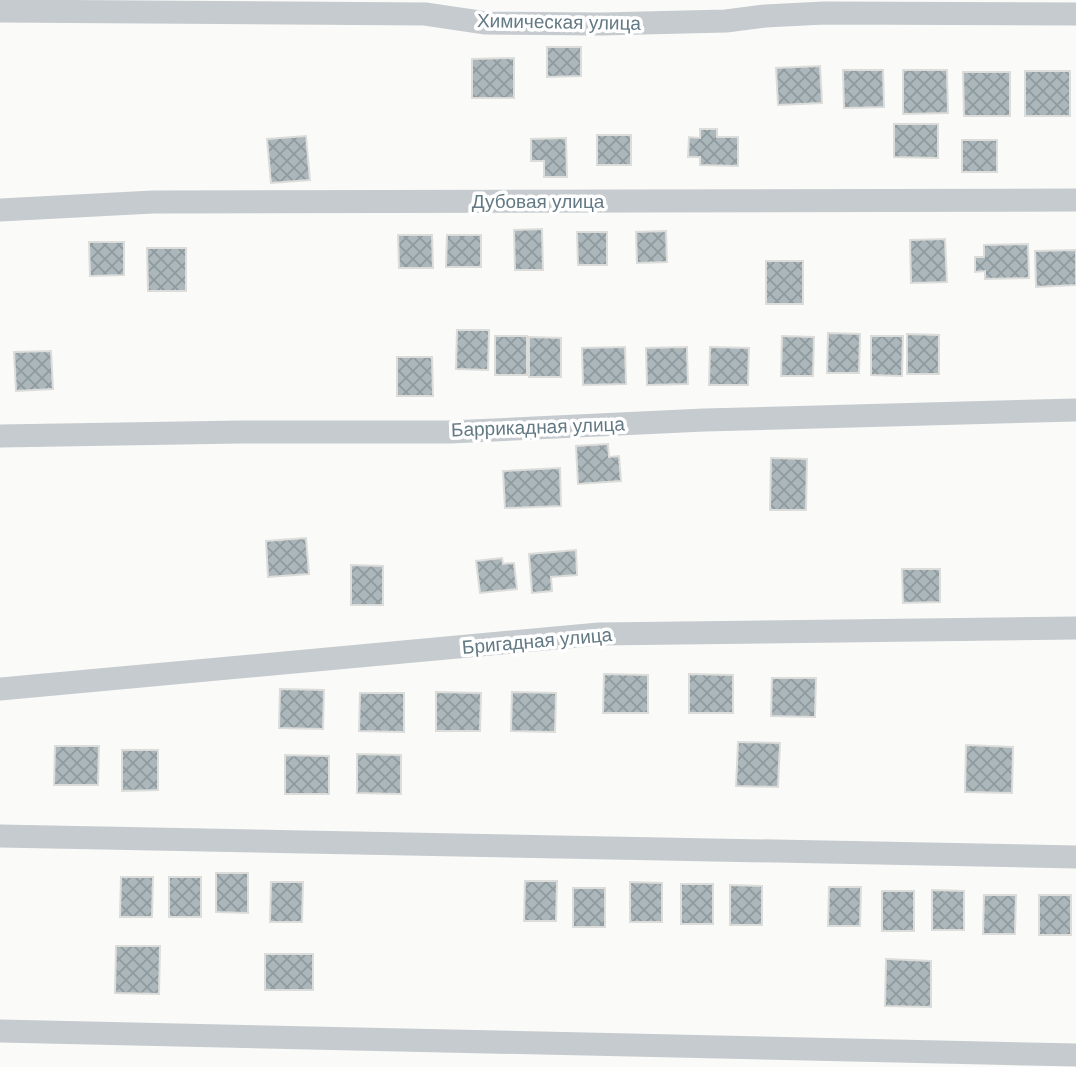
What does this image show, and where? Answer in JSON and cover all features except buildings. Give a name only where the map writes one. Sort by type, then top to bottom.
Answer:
[{"type":"street","name":"Химическая улица","points":[[0,11],[425,14],[485,23],[726,21],[824,13],[1076,14]]},
{"type":"street","name":"Дубовая улица","points":[[0,210],[153,202],[1076,200]]},
{"type":"street","name":"Баррикадная улица","points":[[0,436],[450,432],[704,420],[1076,410]]},
{"type":"street","name":"Бригадная улица","points":[[0,689],[599,634],[1076,628]]},
{"type":"street","points":[[0,836],[1076,857]]},
{"type":"street","points":[[0,1031],[1076,1055]]}]
